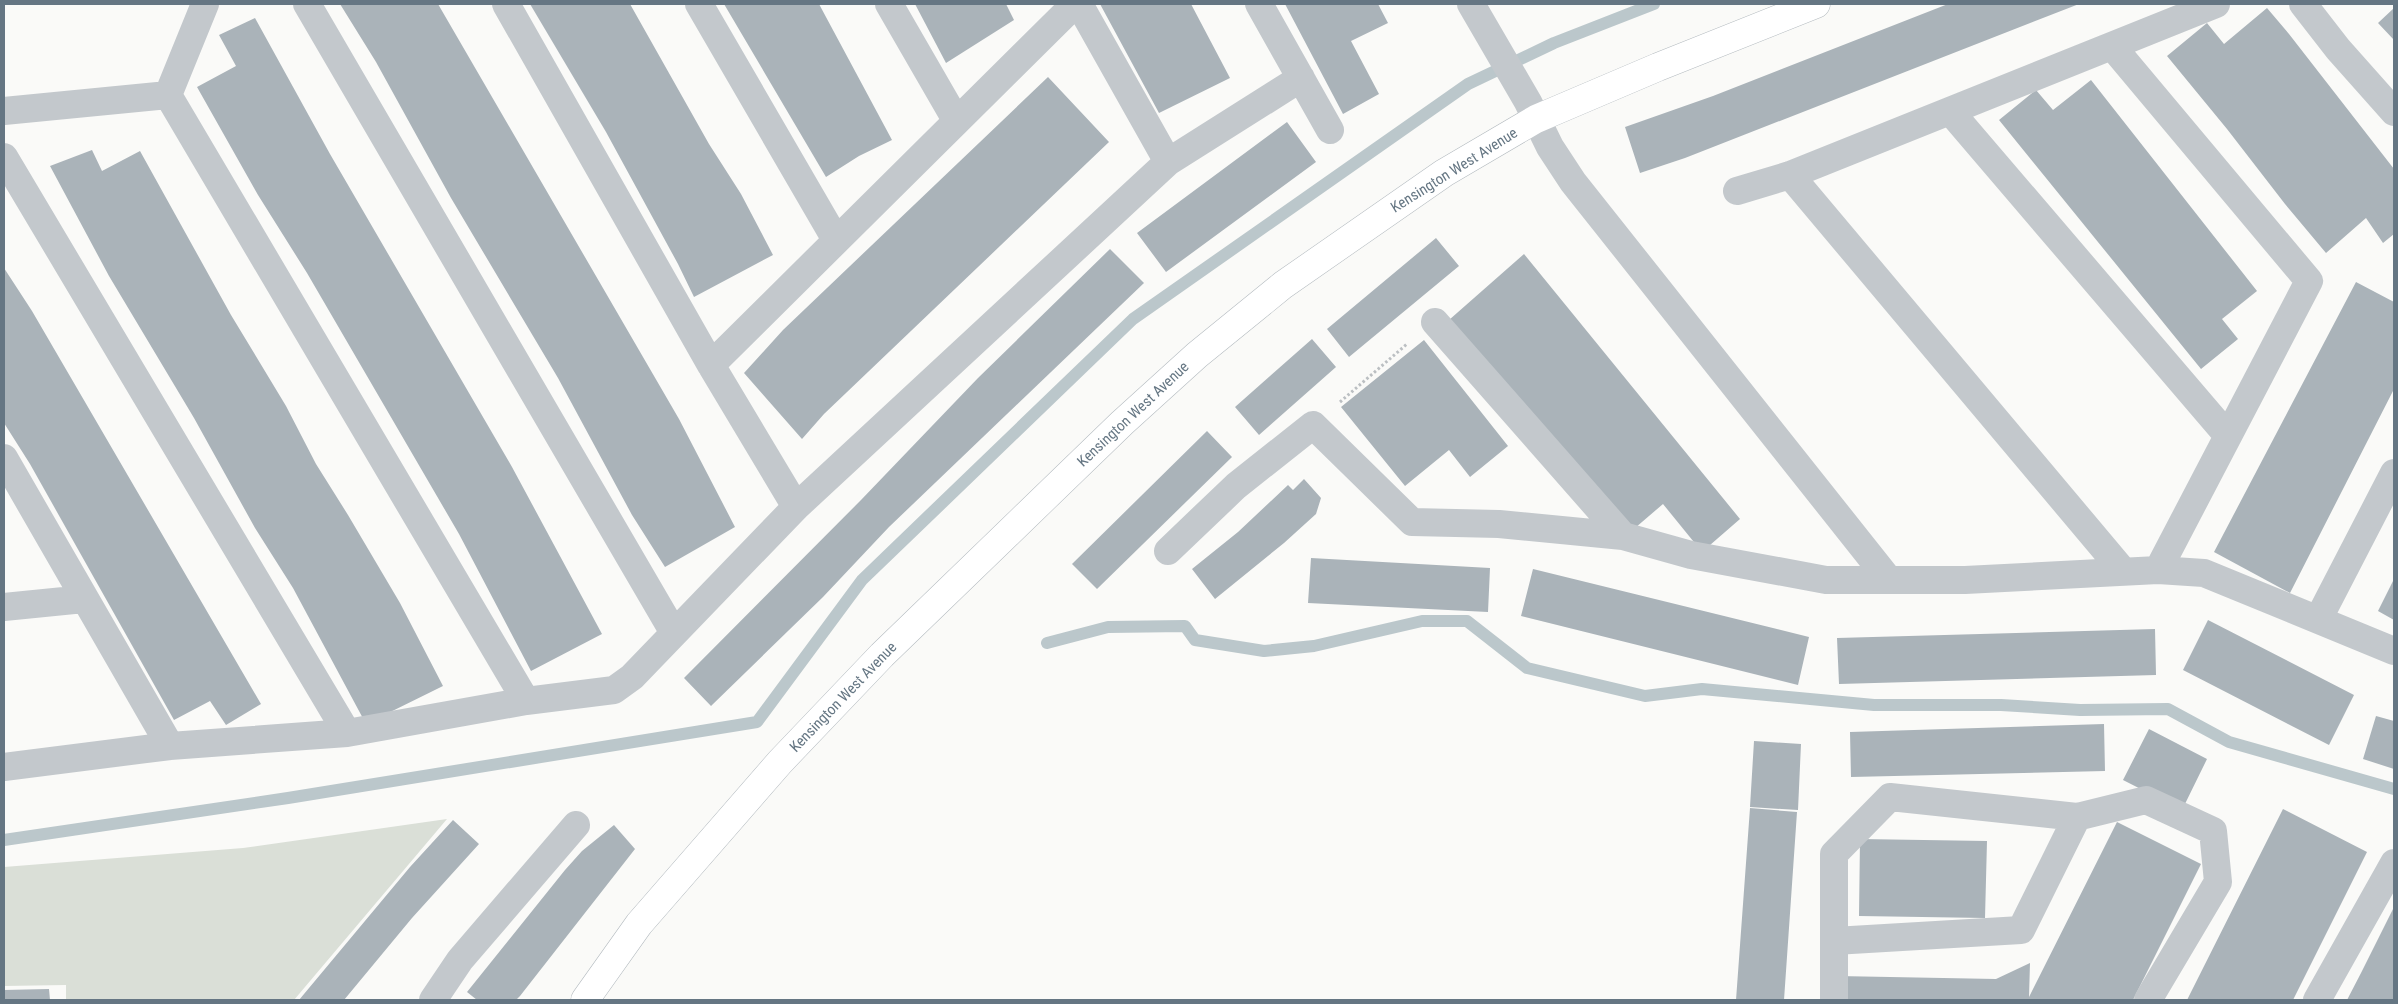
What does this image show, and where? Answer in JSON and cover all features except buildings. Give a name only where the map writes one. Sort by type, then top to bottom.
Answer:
[{"type":"street","points":[[168,95],[205,4]]},
{"type":"street","points":[[307,4],[674,633]]},
{"type":"street","points":[[506,4],[711,365],[796,507]]},
{"type":"street","points":[[699,4],[836,240]]},
{"type":"street","points":[[889,4],[956,120]]},
{"type":"street","points":[[711,365],[1075,4]]},
{"type":"street","points":[[1079,4],[1168,162]]},
{"type":"street","points":[[1259,4],[1330,130]]},
{"type":"street","points":[[1471,4],[1550,147],[1573,182],[1888,580]]},
{"type":"street","name":"Kensington West Avenue","points":[[585,1000],[639,924],[780,762],[882,655],[1122,423],[1197,355],[1283,285],[1444,173],[1536,119],[1658,67],[1816,4]]},
{"type":"street","points":[[1737,191],[1790,176],[2216,4]]},
{"type":"street","points":[[2303,4],[2338,49],[2394,112]]},
{"type":"street","points":[[2112,46],[2309,281],[2158,570]]},
{"type":"street","points":[[4,767],[170,746],[347,733],[526,701],[614,690],[632,677],[796,507],[1168,162],[1301,78]]},
{"type":"street","points":[[4,111],[168,95]]},
{"type":"street","points":[[168,95],[526,701]]},
{"type":"street","points":[[1950,111],[2228,436]]},
{"type":"street","points":[[4,157],[347,733]]},
{"type":"street","points":[[1790,176],[2123,571]]},
{"type":"street","points":[[1435,322],[1623,536]]},
{"type":"street","points":[[1168,551],[1236,486],[1314,425],[1412,522],[1498,524],[1623,536],[1691,555],[1826,580],[1965,580],[2158,570],[2204,573],[2320,618],[2394,651]]},
{"type":"street","points":[[4,458],[170,746]]},
{"type":"street","points":[[2320,618],[2394,473]]},
{"type":"street","points":[[4,606],[84,599]]},
{"type":"street","points":[[1834,1000],[1834,854],[1890,797],[2077,817],[2146,800],[2213,831],[2218,882],[2148,1000]]},
{"type":"street","points":[[1834,941],[2021,930],[2077,817]]},
{"type":"street","points":[[433,1000],[460,960],[576,825]]},
{"type":"street","points":[[2318,1000],[2394,863]]},
{"type":"path","points":[[1314,425],[1380,366],[1435,322]]},
{"type":"shaded area","points":[[447,819],[294,1000],[66,1000],[66,985],[4,986],[4,867],[243,848]]},
{"type":"waterway","points":[[4,840],[288,798],[757,722],[862,580],[1133,319],[1468,84],[1554,43],[1654,4]]},
{"type":"waterway","points":[[1047,643],[1108,627],[1185,626],[1195,640],[1264,651],[1314,646],[1422,621],[1467,621],[1527,668],[1645,696],[1702,689],[1874,705],[2001,705],[2080,710],[2168,709],[2229,742],[2394,789]]}]
